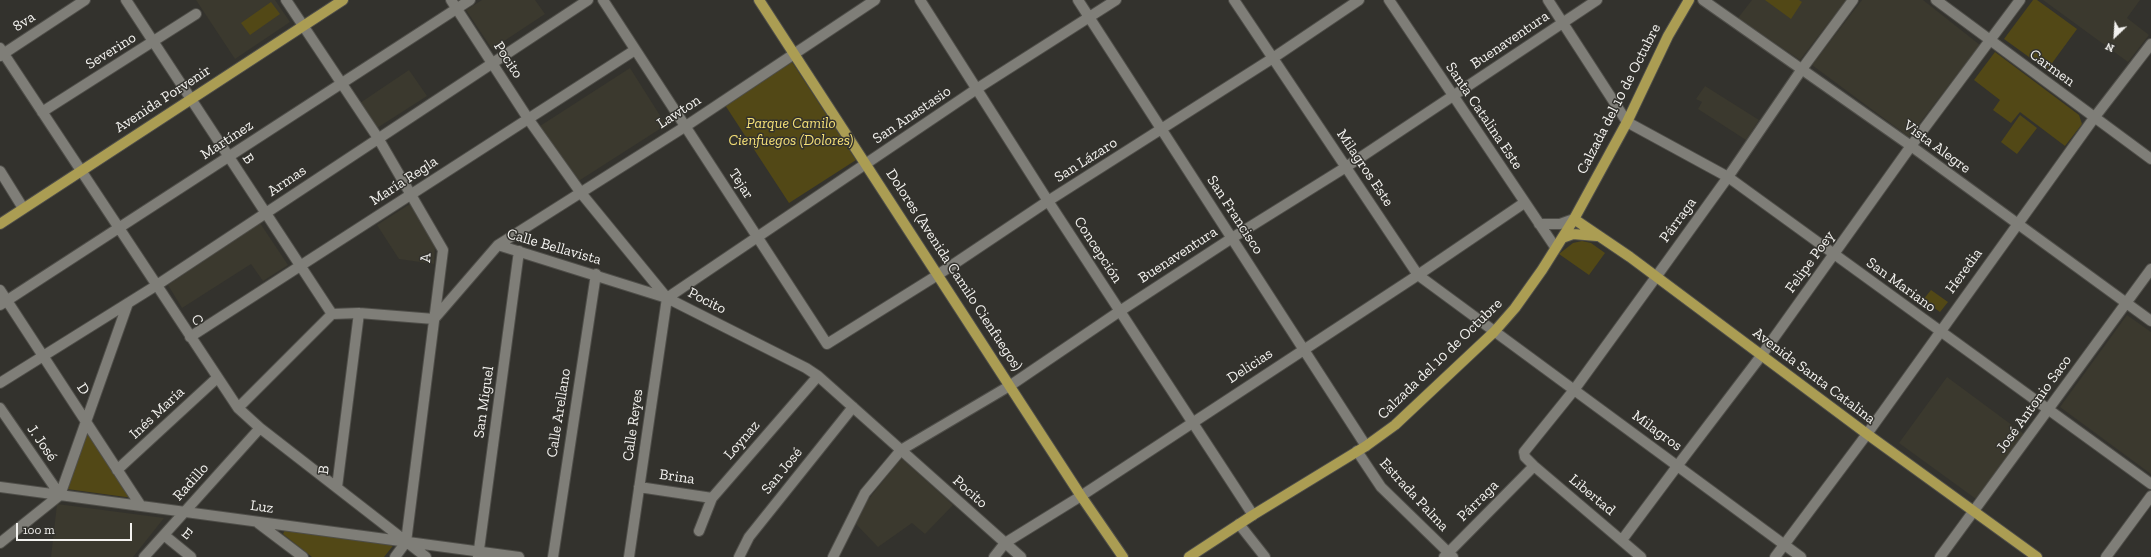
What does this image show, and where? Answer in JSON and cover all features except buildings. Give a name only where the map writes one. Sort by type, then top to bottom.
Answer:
[{"type":"main road","name":"Avenida Porvenir","points":[[0,224],[82,169],[343,0]]},
{"type":"main road","name":"Dolores (Avenida Camilo Cienfuegos)","points":[[759,0],[939,274],[1081,496],[1124,557]]},
{"type":"main road","name":"Calzada del 10 de Octubre","points":[[1189,557],[1253,515],[1362,448],[1395,425],[1494,332],[1527,293],[1574,219],[1627,122],[1668,36],[1689,0]]},
{"type":"main road","name":"Avenida Santa Catalina","points":[[1574,219],[1656,277],[1867,434],[2037,557]]},
{"type":"main road","points":[[1562,238],[1579,234],[1601,238]]},
{"type":"street","name":"8va","points":[[1,52],[85,0]]},
{"type":"street","name":"B","points":[[126,0],[191,98],[299,267],[332,314]]},
{"type":"street","name":"A","points":[[286,0],[378,138],[443,250],[406,542],[395,557]]},
{"type":"street","name":"Pocito","points":[[450,0],[529,120],[580,193],[666,298],[806,368],[818,376],[1021,557]]},
{"type":"street","name":"Martínez","points":[[3,302],[470,0]]},
{"type":"street","name":"Armas","points":[[0,383],[157,285],[492,62],[588,0]]},
{"type":"street","name":"Tejar","points":[[603,0],[827,344]]},
{"type":"street","name":"Lawton","points":[[498,245],[686,126],[875,0]]},
{"type":"street","name":"Concepción","points":[[920,0],[978,88],[1048,201],[1253,515]]},
{"type":"street","name":"San Francisco","points":[[1078,0],[1304,349],[1362,448]]},
{"type":"street","name":"San Anastasio","points":[[666,298],[978,88],[1116,0]]},
{"type":"street","name":"Milagros Este","points":[[1234,0],[1418,275],[1494,332]]},
{"type":"street","name":"San Lázaro","points":[[827,344],[939,274],[1048,201],[1162,130],[1360,0]]},
{"type":"street","name":"Santa Catalina Este","points":[[1389,0],[1452,97],[1555,248]]},
{"type":"street","points":[[1548,0],[1627,122]]},
{"type":"street","name":"Buenaventura","points":[[833,557],[865,492],[901,450],[1011,385],[1120,311],[1232,238],[1346,167],[1597,0]]},
{"type":"street","name":"Vista Alegre","points":[[1703,0],[1911,146],[2151,321]]},
{"type":"street","name":"Párraga","points":[[1524,455],[1574,390],[1656,277],[1728,177],[1802,69],[1853,0]]},
{"type":"street","name":"Carmen","points":[[1936,0],[1989,41],[2151,158]]},
{"type":"street","name":"Felipe Poey","points":[[1622,540],[1761,356],[1911,146],[2020,0]]},
{"type":"street","name":"Severino","points":[[42,112],[196,14]]},
{"type":"street","name":"Heredia","points":[[1775,557],[1867,434],[2016,224],[2151,44]]},
{"type":"street","name":"María Regla","points":[[190,337],[411,194],[529,120],[635,50]]},
{"type":"street","name":"C","points":[[1,52],[82,169],[190,337],[238,408],[260,428],[426,557]]},
{"type":"street","name":"San Mariano","points":[[1627,122],[1728,177],[2151,484]]},
{"type":"street","points":[[0,171],[23,208]]},
{"type":"street","name":"Delicias","points":[[994,557],[1006,543],[1081,496],[1191,422],[1418,275],[1524,203]]},
{"type":"street","points":[[1539,224],[1560,224],[1574,219]]},
{"type":"street","name":"Calle Bellavista","points":[[434,319],[498,245],[596,274],[666,298]]},
{"type":"street","name":"San Miguel","points":[[478,555],[519,251]]},
{"type":"street","name":"José Antonio Saco","points":[[1940,557],[2151,269]]},
{"type":"street","name":"Calle Arellano","points":[[553,557],[596,274]]},
{"type":"street","name":"D","points":[[0,290],[3,302],[44,356],[140,506]]},
{"type":"street","name":"Calle Reyes","points":[[629,557],[666,298]]},
{"type":"street","points":[[0,543],[60,495],[85,420],[128,303]]},
{"type":"street","name":"B","points":[[337,487],[359,313]]},
{"type":"street","points":[[238,408],[332,314],[359,313],[434,319]]},
{"type":"street","name":"Milagros","points":[[1494,332],[1678,464],[1801,557]]},
{"type":"street","name":"Loynaz","points":[[699,531],[712,498],[818,376]]},
{"type":"street","name":"Inés María","points":[[117,470],[217,378]]},
{"type":"street","name":"San José","points":[[739,557],[749,537],[853,407]]},
{"type":"street","name":"J. José","points":[[0,408],[60,495]]},
{"type":"street","name":"Radillo","points":[[144,557],[260,428]]},
{"type":"street","name":"Estrada Palma","points":[[1362,448],[1381,487],[1448,555]]},
{"type":"street","name":"Libertad","points":[[1524,455],[1534,466],[1622,540],[1635,555]]},
{"type":"street","name":"Párraga","points":[[1448,555],[1534,466]]},
{"type":"street","name":"Luz","points":[[0,487],[406,542],[478,555],[519,557]]},
{"type":"street","name":"Brina","points":[[639,487],[712,498]]},
{"type":"street","points":[[2106,557],[2151,496]]},
{"type":"street","points":[[257,522],[303,557]]},
{"type":"street","points":[[1240,524],[1265,557]]},
{"type":"street","name":"E","points":[[164,535],[191,557]]},
{"type":"shaded area","points":[[196,0],[275,0],[290,22],[235,59]]},
{"type":"shaded area","points":[[482,0],[535,0],[545,14],[492,49],[466,10]]},
{"type":"shaded area","points":[[1752,0],[1846,0],[1800,60],[1738,18]]},
{"type":"shaded area","points":[[1862,0],[1923,0],[1980,45],[1909,137],[1812,65]]},
{"type":"shaded area","points":[[2043,0],[2140,0],[2127,18],[2149,35],[2128,62]]},
{"type":"shaded area","points":[[630,68],[666,125],[577,182],[540,126]]},
{"type":"shaded area","points":[[409,70],[427,96],[377,128],[360,103]]},
{"type":"shaded area","points":[[1705,86],[1759,120],[1746,140],[1698,109],[1702,102],[1696,99]]},
{"type":"shaded area","points":[[410,204],[435,246],[434,264],[399,259],[377,225]]},
{"type":"shaded area","points":[[260,223],[288,265],[263,281],[251,264],[182,308],[168,285]]},
{"type":"shaded area","points":[[2127,315],[2151,332],[2151,474],[2060,407]]},
{"type":"shaded area","points":[[1947,377],[2024,434],[1976,499],[1899,443]]},
{"type":"shaded area","points":[[901,458],[953,505],[925,534],[912,523],[878,547],[856,524],[868,500]]},
{"type":"shaded area","points":[[57,504],[164,518],[133,557],[51,557]]},
{"type":"green space","points":[[1765,0],[1799,0],[1802,2],[1791,19]]},
{"type":"green space","points":[[2033,0],[2037,0],[2077,29],[2047,70],[2004,39]]},
{"type":"green space","points":[[271,2],[280,14],[250,35],[241,23]]},
{"type":"green space","points":[[1995,52],[2079,115],[2082,124],[2065,146],[2020,112],[2011,123],[1993,110],[2000,100],[1974,80]]},
{"type":"green space","name":"Parque Camilo Cienfuegos (Dolores)","points":[[792,62],[856,160],[789,203],[725,105]]},
{"type":"green space","points":[[2020,115],[2037,128],[2017,154],[2001,142]]},
{"type":"green space","points":[[1582,241],[1591,243],[1605,253],[1589,275],[1559,254],[1573,243]]},
{"type":"green space","points":[[1931,290],[1948,302],[1940,312],[1923,300]]},
{"type":"green space","points":[[86,429],[133,498],[67,489]]},
{"type":"green space","points":[[285,530],[396,542],[384,557],[312,557],[283,534]]}]
